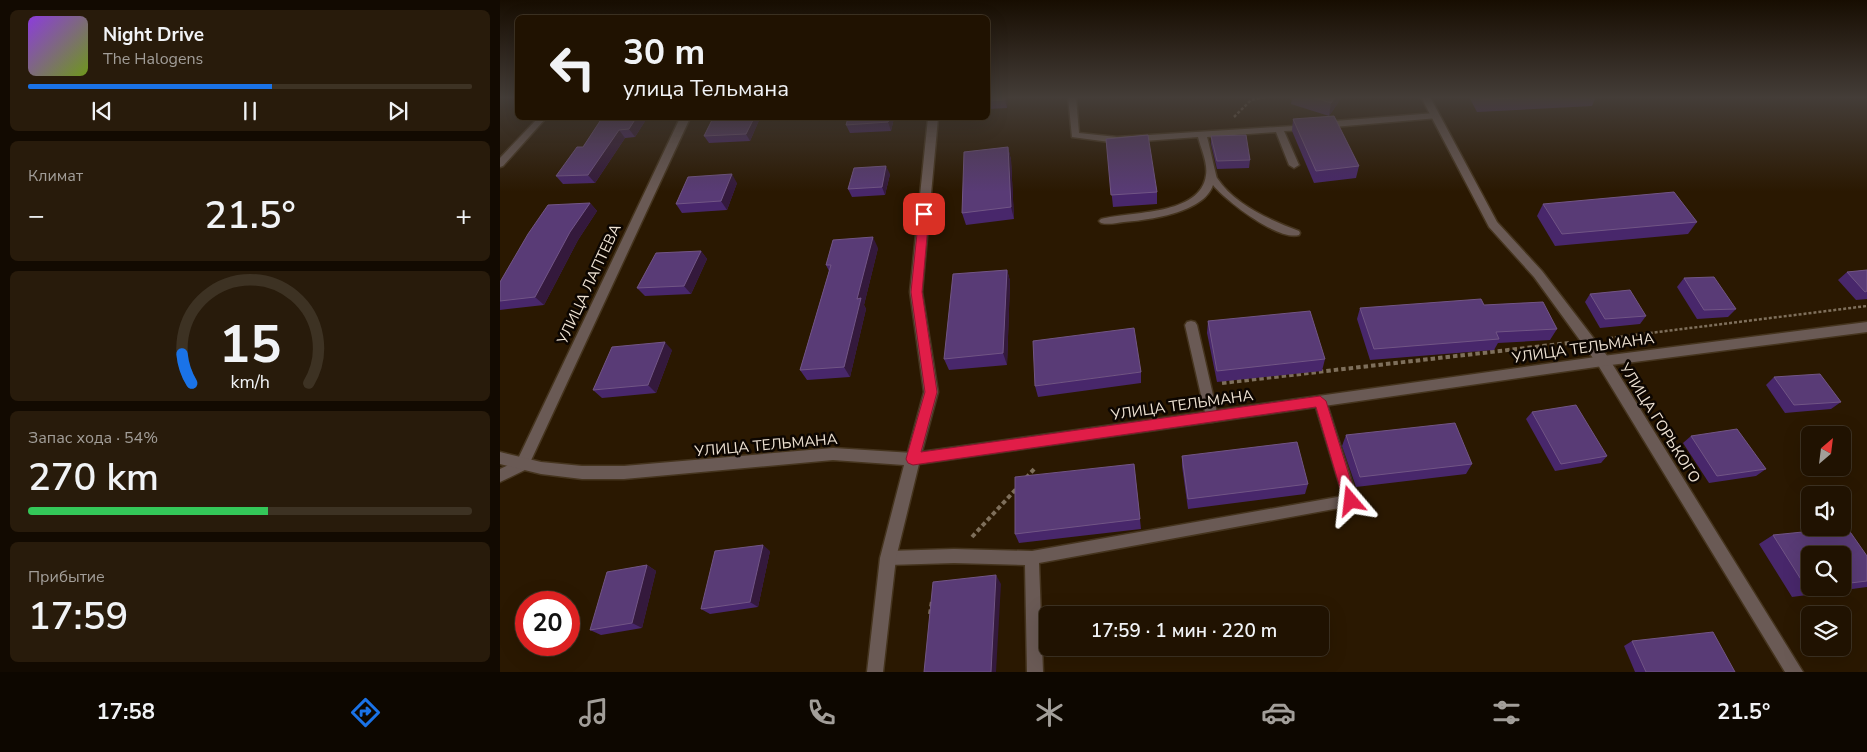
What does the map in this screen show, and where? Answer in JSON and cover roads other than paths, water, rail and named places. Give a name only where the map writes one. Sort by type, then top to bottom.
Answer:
[{"type":"street","name":"УЛИЦА ЛАПТЕВА","points":[[522,465],[681,128]]},
{"type":"street","points":[[875,672],[888,558],[931,392],[916,292],[932,128]]},
{"type":"street","name":"УЛИЦА ГОРЬКОГО","points":[[1442,128],[1492,224],[1538,274],[1603,361],[1795,672]]},
{"type":"street","name":"УЛИЦА ТЕЛЬМАНА","points":[[500,458],[522,465],[611,475],[833,454],[913,459],[1603,361],[1867,327]]},
{"type":"street","points":[[500,476],[522,465]]},
{"type":"lane","points":[[500,164],[533,128]]},
{"type":"lane","points":[[1074,128],[1075,135],[1117,140],[1287,128]]},
{"type":"lane","points":[[1279,129],[1294,165]]},
{"type":"lane","points":[[1202,135],[1211,177],[1228,198],[1248,212],[1295,233]]},
{"type":"lane","points":[[1104,221],[1153,216],[1170,212],[1191,202],[1206,190],[1211,177]]},
{"type":"lane","points":[[1191,325],[1212,416]]},
{"type":"lane","points":[[888,558],[954,556],[1032,558],[1351,501],[1320,401]]},
{"type":"lane","points":[[1032,558],[1035,672]]}]
